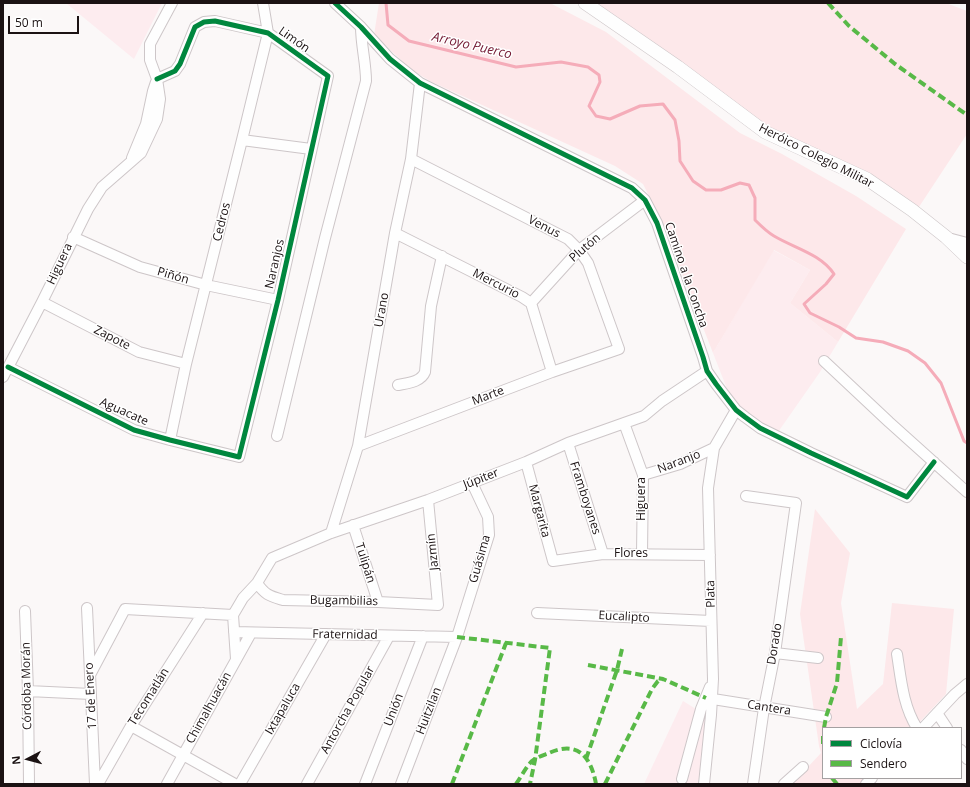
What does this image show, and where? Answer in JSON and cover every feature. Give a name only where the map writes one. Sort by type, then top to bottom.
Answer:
[{"type":"street","name":"Higuera","points":[[3,377],[88,208],[102,187],[141,154],[157,118],[160,99],[157,79],[150,60],[150,44],[172,3]]},
{"type":"street","name":"Cedros","points":[[170,440],[186,364],[268,33],[263,3]]},
{"type":"street","name":"Camino a la Concha","points":[[335,3],[361,27],[390,59],[420,83],[632,188],[645,200],[657,223],[704,357],[707,371],[736,410],[760,428],[907,497],[934,462]]},
{"type":"street","name":"Heróico Colegio Militar","points":[[585,3],[678,67],[764,132],[867,179],[912,210],[946,237],[967,257]]},
{"type":"street","name":"Limón","points":[[157,79],[175,71],[180,64],[195,27],[204,22],[215,21],[268,33],[328,76]]},
{"type":"street","points":[[277,436],[325,238],[366,81],[361,42],[361,27]]},
{"type":"street","name":"Naranjos","points":[[239,457],[278,300],[328,76]]},
{"type":"street","name":"Urano","points":[[331,533],[358,446],[396,233],[411,159],[420,83]]},
{"type":"street","points":[[242,140],[311,149]]},
{"type":"street","name":"Venus","points":[[411,159],[568,239],[579,250],[588,263],[619,349]]},
{"type":"street","name":"Plutón","points":[[531,303],[579,250],[645,200]]},
{"type":"street","name":"Mercurio","points":[[396,233],[531,303],[552,372]]},
{"type":"street","name":"Piñón","points":[[73,237],[140,267],[206,286],[278,300]]},
{"type":"street","points":[[946,237],[967,243]]},
{"type":"street","points":[[398,385],[418,380],[423,377],[425,372],[431,306],[442,256]]},
{"type":"street","name":"Zapote","points":[[42,302],[139,352],[186,364]]},
{"type":"street","name":"Marte","points":[[358,446],[552,372],[619,349]]},
{"type":"street","points":[[824,361],[967,492]]},
{"type":"street","name":"Aguacate","points":[[8,367],[134,430],[239,457]]},
{"type":"street","name":"Júpiter","points":[[233,615],[243,598],[257,583],[272,558],[331,533],[428,500],[526,462],[568,443],[644,416],[662,401],[707,371]]},
{"type":"street","name":"Plata","points":[[704,784],[713,679],[708,488],[714,448],[736,410]]},
{"type":"street","name":"Higuera","points":[[624,423],[644,475],[642,554]]},
{"type":"street","name":"Framboyanes","points":[[568,443],[603,554]]},
{"type":"street","name":"Naranjo","points":[[644,475],[680,464],[714,448]]},
{"type":"street","name":"Margarita","points":[[526,462],[553,561]]},
{"type":"street","name":"Guásima","points":[[456,637],[489,535],[488,517],[472,483]]},
{"type":"street","name":"Dorado","points":[[746,496],[796,503],[753,784]]},
{"type":"street","name":"Jazmín","points":[[428,500],[438,605]]},
{"type":"street","name":"Tulipán","points":[[353,525],[378,602]]},
{"type":"street","name":"Flores","points":[[553,561],[603,554],[710,555]]},
{"type":"street","name":"Bugambilias","points":[[257,583],[262,592],[271,597],[284,600],[438,605]]},
{"type":"street","name":"17 de Enero","points":[[87,608],[95,784]]},
{"type":"street","points":[[90,675],[125,608],[233,615],[236,659]]},
{"type":"street","name":"Córdoba Morán","points":[[25,611],[29,784]]},
{"type":"street","name":"Tecomatlán","points":[[98,784],[131,726],[203,613]]},
{"type":"street","name":"Eucalipto","points":[[537,613],[711,621]]},
{"type":"street","name":"Fraternidad","points":[[234,632],[456,637]]},
{"type":"street","name":"Chimalhuacán","points":[[167,784],[251,633]]},
{"type":"street","name":"Ixtapaluca","points":[[240,784],[326,634]]},
{"type":"street","name":"Antorcha Popular","points":[[307,784],[389,636]]},
{"type":"street","name":"Unión","points":[[365,784],[423,636]]},
{"type":"street","name":"Huitzilan","points":[[401,784],[456,637]]},
{"type":"street","points":[[774,652],[818,658]]},
{"type":"street","points":[[897,654],[903,694],[912,721],[916,727]]},
{"type":"street","points":[[682,779],[702,709],[713,679]]},
{"type":"street","points":[[924,727],[967,684]]},
{"type":"street","points":[[28,691],[91,694]]},
{"type":"street","name":"Cantera","points":[[712,699],[826,717]]},
{"type":"street","points":[[937,713],[946,727]]},
{"type":"street","points":[[131,726],[235,784]]},
{"type":"street","points":[[784,784],[804,766]]},
{"type":"shaded area","points":[[66,3],[162,3],[134,59]]},
{"type":"shaded area","points":[[379,3],[550,3],[606,32],[740,133],[782,154],[856,196],[906,229],[838,342],[790,303],[810,270],[774,250],[713,353],[662,222],[643,184],[615,166],[432,82],[413,71],[374,35]]},
{"type":"shaded area","points":[[592,3],[946,3],[967,11],[967,134],[913,216],[869,187],[764,128]]},
{"type":"shaded area","points":[[773,250],[810,270],[790,303],[838,342],[820,372],[776,435],[744,415],[731,399],[713,353]]},
{"type":"shaded area","points":[[815,509],[850,553],[841,603],[857,709],[883,684],[892,603],[954,609],[946,694],[915,727],[822,727],[822,779],[865,779],[860,784],[792,784],[821,753],[800,614]]},
{"type":"shaded area","points":[[683,701],[709,717],[698,784],[644,784]]},
{"type":"waterway","name":"Arroyo Puerco","points":[[386,3],[388,25],[409,41],[516,67],[561,62],[588,67],[599,75],[600,82],[589,106],[596,116],[610,119],[640,106],[663,104],[675,120],[679,141],[680,161],[693,181],[706,190],[721,190],[740,183],[749,185],[755,198],[755,220],[771,234],[815,256],[829,267],[834,274],[826,284],[804,304],[810,313],[839,327],[856,338],[883,342],[908,351],[925,363],[941,383],[964,441],[967,443]]},
{"type":"marked path","points":[[828,3],[849,26],[895,64],[967,115]]},
{"type":"marked path","points":[[457,637],[550,648],[535,760],[530,784]]},
{"type":"marked path","points":[[824,727],[837,683],[841,637]]},
{"type":"marked path","points":[[452,784],[506,643]]},
{"type":"marked path","points":[[586,759],[617,670],[622,649]]},
{"type":"marked path","points":[[588,665],[663,679],[706,698]]},
{"type":"marked path","points":[[605,784],[652,689],[658,681],[663,679]]},
{"type":"marked path","points":[[516,784],[532,761],[540,756],[559,749],[575,750],[582,754],[591,766],[596,784]]},
{"type":"marked path","points":[[833,779],[837,784]]},
{"type":"cycle path","points":[[335,3],[361,27],[390,59],[420,83],[632,188],[645,200],[657,223],[707,371],[736,410],[745,417],[760,428],[907,497],[934,462]]},
{"type":"cycle path","points":[[8,367],[134,430],[239,457],[278,300],[328,76],[268,33],[215,21],[204,22],[195,27],[180,64],[175,71],[157,79]]}]
